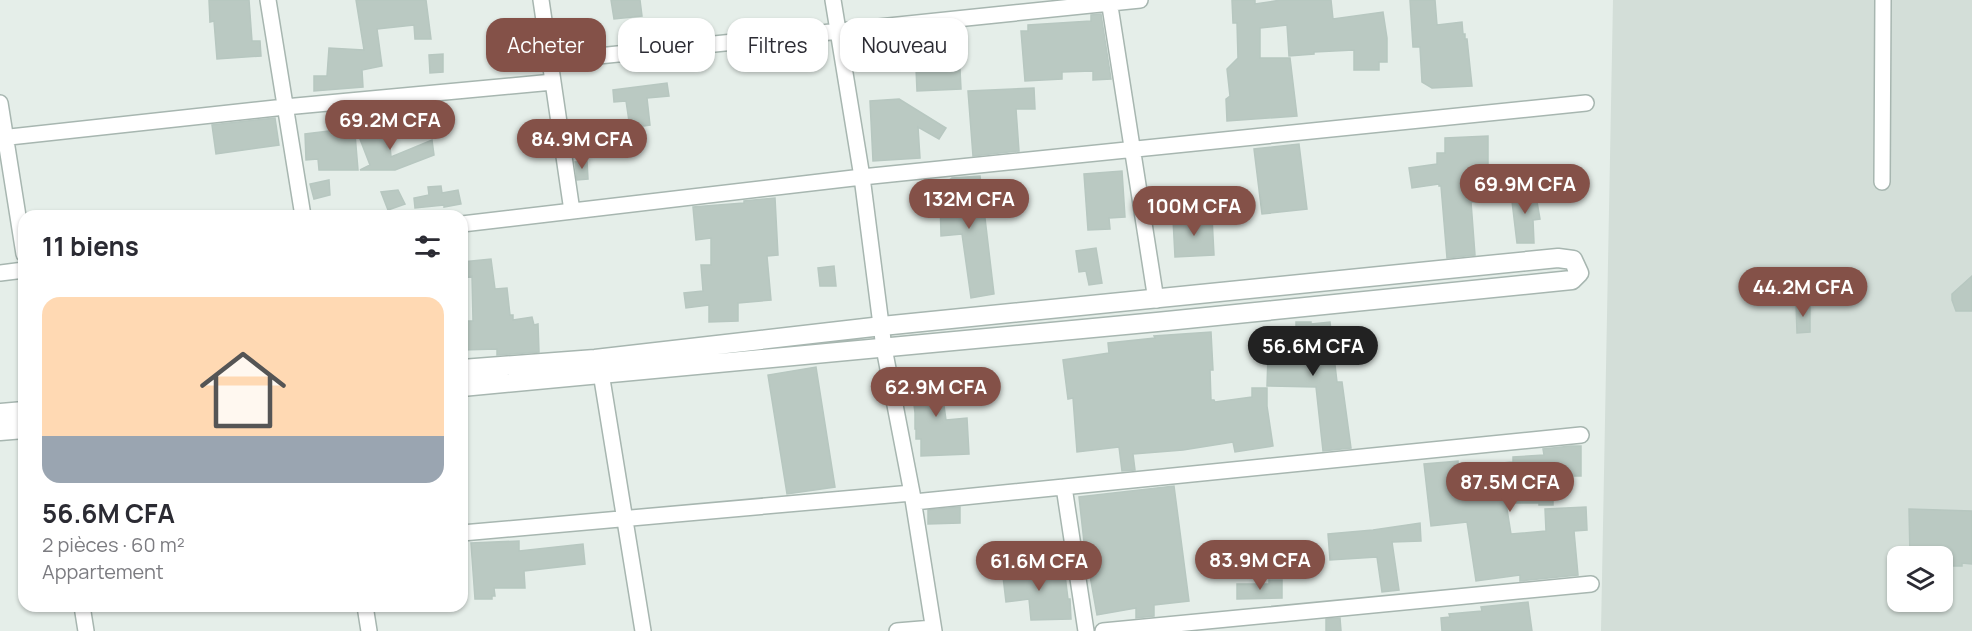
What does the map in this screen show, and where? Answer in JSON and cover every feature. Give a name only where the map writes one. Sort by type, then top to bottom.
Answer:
[{"type":"street","points":[[268,0],[302,210]]},
{"type":"street","points":[[541,0],[544,18]]},
{"type":"street","points":[[833,0],[862,177],[884,348],[913,497],[934,629],[897,631]]},
{"type":"street","points":[[606,55],[1140,0]]},
{"type":"street","points":[[1882,182],[1883,0]]},
{"type":"street","points":[[1109,2],[1156,300]]},
{"type":"street","points":[[552,72],[572,211]]},
{"type":"street","points":[[2,138],[285,107],[553,82]]},
{"type":"street","points":[[0,103],[2,138],[18,222]]},
{"type":"street","points":[[468,223],[862,177],[1586,103]]},
{"type":"street","points":[[468,369],[595,358],[882,326],[1558,258],[1573,260],[1579,273],[1572,280],[468,386]]},
{"type":"street","points":[[0,273],[18,271]]},
{"type":"street","points":[[1299,285],[1304,307]]},
{"type":"street","points":[[601,374],[643,631]]},
{"type":"street","points":[[0,413],[18,412]]},
{"type":"street","points":[[0,431],[18,430]]},
{"type":"street","points":[[468,532],[625,518],[1064,487],[1581,435]]},
{"type":"street","points":[[1064,487],[1086,631]]},
{"type":"street","points":[[1103,631],[1591,584]]},
{"type":"street","points":[[83,612],[86,631]]},
{"type":"street","points":[[366,612],[369,631]]},
{"type":"shaded area","points":[[1613,0],[1972,0],[1972,631],[1601,631]]},
{"type":"building","points":[[209,0],[249,0],[252,41],[260,41],[261,56],[217,59],[214,21],[210,22]]},
{"type":"building","points":[[356,0],[426,0],[431,39],[415,39],[414,25],[377,29],[382,66],[362,70],[363,87],[314,91],[314,76],[327,76],[329,48],[364,50]]},
{"type":"building","points":[[611,0],[640,0],[642,16],[614,19]]},
{"type":"building","points":[[1232,0],[1255,0],[1255,4],[1281,0],[1331,0],[1333,19],[1383,12],[1387,38],[1387,62],[1379,62],[1379,70],[1354,70],[1354,50],[1289,56],[1287,25],[1260,28],[1260,58],[1290,58],[1297,116],[1227,121],[1226,99],[1230,96],[1227,69],[1238,58],[1237,23],[1233,23]]},
{"type":"building","points":[[1410,0],[1435,0],[1437,25],[1462,22],[1463,34],[1467,39],[1472,86],[1432,88],[1422,82],[1420,47],[1413,47]]},
{"type":"building","points":[[1101,14],[1111,79],[1093,80],[1093,71],[1062,72],[1062,79],[1025,81],[1021,31],[1028,31],[1028,25],[1091,21],[1091,15]]},
{"type":"building","points":[[443,54],[443,72],[430,73],[429,55]]},
{"type":"building","points":[[916,72],[960,72],[961,89],[917,91]]},
{"type":"building","points":[[667,83],[669,96],[647,98],[650,125],[630,128],[626,101],[614,102],[613,90]]},
{"type":"building","points":[[1034,88],[1035,109],[1016,109],[1019,151],[973,156],[968,91]]},
{"type":"building","points":[[899,99],[946,128],[939,139],[918,127],[920,158],[873,161],[870,101]]},
{"type":"building","points":[[275,118],[279,145],[216,154],[212,125]]},
{"type":"building","points":[[386,122],[387,147],[390,146],[391,157],[432,140],[434,155],[395,170],[360,170],[370,165],[358,134],[372,133],[372,123]]},
{"type":"building","points":[[345,129],[346,134],[355,134],[358,170],[319,170],[318,159],[306,160],[305,134]]},
{"type":"building","points":[[1488,136],[1488,202],[1471,202],[1475,255],[1447,258],[1441,186],[1439,184],[1412,188],[1409,168],[1437,164],[1437,153],[1445,153],[1445,138]]},
{"type":"building","points":[[1299,144],[1307,209],[1262,214],[1254,149]]},
{"type":"building","points":[[587,161],[588,179],[577,180],[575,162]]},
{"type":"building","points":[[1122,171],[1125,217],[1109,218],[1110,229],[1088,230],[1084,174]]},
{"type":"building","points":[[980,176],[994,294],[971,298],[962,234],[941,236],[940,196],[943,196],[944,184],[952,178]]},
{"type":"building","points":[[329,180],[330,195],[314,199],[310,184]]},
{"type":"building","points":[[441,186],[442,193],[458,190],[461,204],[415,208],[414,198],[429,195],[428,187]]},
{"type":"building","points":[[398,190],[405,204],[388,210],[381,192]]},
{"type":"building","points":[[1535,190],[1540,219],[1533,220],[1534,243],[1517,243],[1511,193]]},
{"type":"building","points":[[775,198],[778,255],[767,256],[771,300],[738,303],[738,321],[709,322],[709,305],[686,308],[684,293],[703,291],[701,265],[711,265],[711,238],[696,240],[693,207]]},
{"type":"building","points":[[1212,217],[1214,255],[1175,257],[1173,219]]},
{"type":"building","points":[[1096,248],[1102,283],[1089,285],[1086,271],[1079,272],[1076,251]]},
{"type":"building","points":[[491,259],[495,289],[507,288],[510,315],[513,315],[513,320],[532,317],[534,325],[538,324],[539,352],[497,355],[497,349],[468,350],[468,321],[473,321],[472,276],[468,277],[468,261]]},
{"type":"building","points":[[834,266],[836,286],[820,286],[818,268]]},
{"type":"building","points":[[1972,276],[1972,311],[1956,311],[1952,294]]},
{"type":"building","points":[[1796,303],[1810,303],[1810,332],[1797,333]]},
{"type":"building","points":[[1296,322],[1311,322],[1311,324],[1330,322],[1337,382],[1342,382],[1351,448],[1323,451],[1316,387],[1267,386],[1268,356],[1271,356],[1274,335],[1286,335],[1286,331],[1296,331]]},
{"type":"building","points":[[1211,332],[1213,370],[1210,370],[1211,400],[1215,402],[1252,397],[1252,388],[1267,388],[1267,406],[1273,446],[1235,452],[1233,442],[1183,450],[1133,454],[1135,470],[1122,471],[1119,447],[1077,452],[1073,398],[1068,399],[1063,360],[1109,353],[1108,343],[1155,338],[1154,336]]},
{"type":"building","points":[[816,367],[835,487],[787,494],[768,375]]},
{"type":"building","points":[[939,369],[946,420],[967,418],[969,454],[921,456],[921,439],[916,439],[910,372]]},
{"type":"building","points":[[1581,446],[1581,476],[1553,476],[1553,505],[1506,503],[1511,534],[1546,531],[1545,509],[1586,507],[1587,530],[1574,531],[1578,575],[1520,581],[1520,575],[1476,581],[1467,522],[1431,526],[1424,464],[1458,461],[1458,467],[1513,462],[1513,457],[1544,455],[1543,449]]},
{"type":"building","points":[[1174,486],[1189,601],[1154,605],[1154,616],[1136,618],[1136,608],[1097,615],[1084,542],[1079,497]]},
{"type":"building","points":[[960,507],[960,523],[928,524],[928,510]]},
{"type":"building","points":[[1909,509],[1972,511],[1972,564],[1962,563],[1962,566],[1953,566],[1953,546],[1910,546]]},
{"type":"building","points":[[1420,523],[1421,541],[1392,542],[1399,590],[1382,592],[1377,557],[1330,560],[1328,534]]},
{"type":"building","points":[[519,541],[519,551],[583,544],[585,564],[524,571],[525,588],[494,588],[495,596],[492,596],[492,599],[475,599],[471,543]]},
{"type":"building","points":[[1020,566],[1021,571],[1064,567],[1071,619],[1031,620],[1029,599],[1006,602],[1002,568]]},
{"type":"building","points":[[1269,580],[1282,580],[1282,598],[1237,599],[1237,584],[1269,584]]},
{"type":"building","points":[[1528,602],[1532,631],[1442,631],[1441,618],[1450,617],[1449,614],[1482,611],[1481,607]]},
{"type":"building","points":[[1340,618],[1341,631],[1326,631],[1326,619]]}]
